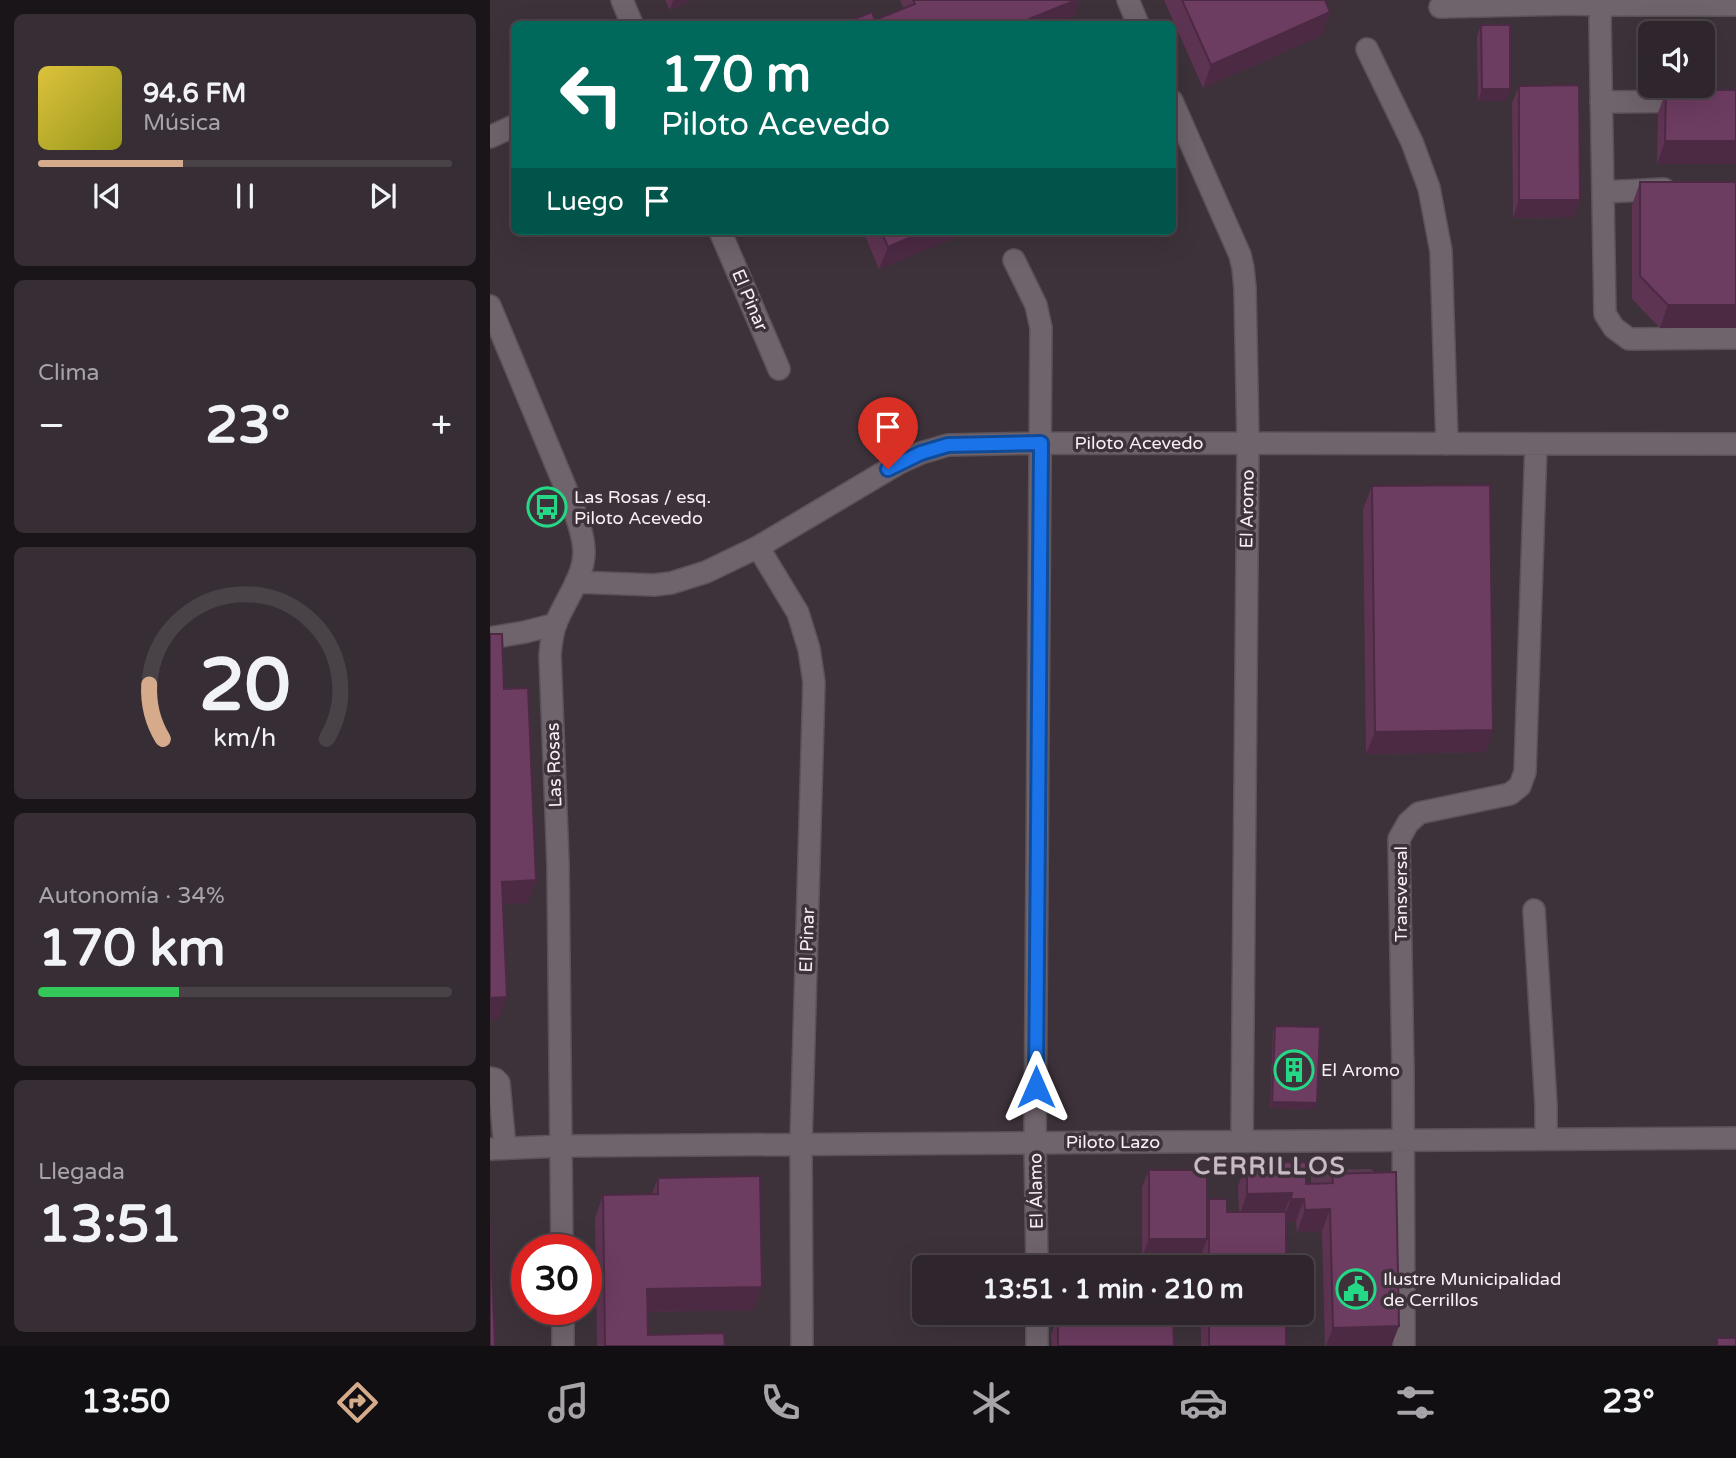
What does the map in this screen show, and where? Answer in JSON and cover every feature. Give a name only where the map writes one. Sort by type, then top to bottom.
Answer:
[{"type":"street","points":[[622,0],[631,21]]},
{"type":"street","points":[[1128,0],[1137,21]]},
{"type":"street","points":[[1440,7],[1572,4],[1736,5]]},
{"type":"street","points":[[1601,5],[1605,314],[1614,328],[1629,339],[1736,338]]},
{"type":"street","points":[[1367,49],[1412,142],[1429,188],[1441,251],[1447,444]]},
{"type":"street","points":[[1601,102],[1736,101]]},
{"type":"street","name":"El Aromo","points":[[1176,110],[1223,214],[1243,268],[1248,443],[1242,1141]]},
{"type":"street","points":[[490,136],[511,127]]},
{"type":"street","points":[[1603,192],[1683,188]]},
{"type":"street","name":"El Pinar","points":[[722,235],[779,369]]},
{"type":"street","name":"El Álamo","points":[[1014,260],[1036,305],[1041,328],[1035,1143],[1037,1255]]},
{"type":"street","name":"Las Rosas","points":[[490,306],[569,496],[580,527],[584,553],[576,582],[556,624],[550,655],[558,863],[562,1234]]},
{"type":"street","name":"Transversal","points":[[1404,1346],[1399,839],[1408,823],[1419,813],[1510,794],[1520,786],[1525,772],[1536,444]]},
{"type":"street","name":"Piloto Acevedo","points":[[576,582],[654,585],[671,583],[706,572],[758,547],[901,462],[948,445],[1736,444]]},
{"type":"street","name":"El Pinar","points":[[758,547],[798,614],[809,649],[814,682],[801,1144],[802,1346]]},
{"type":"street","points":[[490,638],[556,624]]},
{"type":"street","points":[[1534,909],[1546,1139]]},
{"type":"street","points":[[490,1078],[499,1083],[498,1149]]},
{"type":"street","name":"Piloto Lazo","points":[[498,1149],[561,1146],[1736,1138]]},
{"type":"street","points":[[563,1325],[563,1346]]},
{"type":"street","points":[[1037,1325],[1037,1346]]},
{"type":"shaded area","points":[[1371,1169],[1377,1174],[1311,1188],[1311,1170]]},
{"type":"building","points":[[913,0],[1076,0],[1024,21],[850,21],[872,12],[875,20],[915,4]]},
{"type":"building","points":[[1182,0],[1325,0],[1330,12],[1211,65]]},
{"type":"building","points":[[1481,25],[1510,25],[1510,89],[1482,89]]},
{"type":"building","points":[[1579,85],[1580,200],[1519,200],[1519,86]]},
{"type":"building","points":[[1715,90],[1736,90],[1736,141],[1665,141],[1666,98],[1715,98]]},
{"type":"building","points":[[1640,182],[1736,182],[1736,305],[1668,305],[1640,276]]},
{"type":"building","points":[[883,235],[916,235],[888,247]]},
{"type":"building","points":[[1490,485],[1493,730],[1375,732],[1372,486]]},
{"type":"building","points":[[490,634],[502,634],[504,689],[528,688],[536,880],[502,882],[507,997],[490,998]]},
{"type":"building","name":"El Aromo","points":[[1275,1026],[1320,1027],[1317,1103],[1272,1102]]},
{"type":"building","name":"Ilustre Municipalidad de Cerrillos","points":[[1306,1162],[1306,1184],[1333,1183],[1332,1174],[1396,1172],[1399,1326],[1333,1328],[1330,1209],[1305,1210],[1304,1199],[1291,1199],[1292,1193],[1247,1194],[1247,1163]]},
{"type":"building","points":[[1149,1170],[1207,1170],[1207,1239],[1149,1239]]},
{"type":"building","points":[[760,1176],[762,1287],[647,1289],[648,1335],[724,1333],[725,1346],[605,1346],[603,1195],[658,1194],[658,1178]]},
{"type":"building","points":[[1209,1199],[1227,1199],[1227,1212],[1286,1212],[1286,1255],[1209,1255]]},
{"type":"building","points":[[490,1221],[495,1346],[490,1346]]},
{"type":"building","points":[[1058,1325],[1173,1325],[1174,1346],[1058,1346]]},
{"type":"building","points":[[1209,1325],[1286,1325],[1286,1346],[1209,1346]]},
{"type":"building","points":[[1717,1338],[1736,1338],[1736,1346],[1717,1346]]},
{"type":"place","name":"Las Rosas / esq. Piloto Acevedo","points":[[547,507]]},
{"type":"place","name":"El Aromo","points":[[1294,1070]]},
{"type":"place","name":"Ilustre Municipalidad de Cerrillos","points":[[1356,1289]]},
{"type":"district","name":"CERRILLOS","points":[[1270,1166]]},
{"type":"route","points":[[888,469],[921,453],[948,445],[1041,443],[1036,1087]]}]
